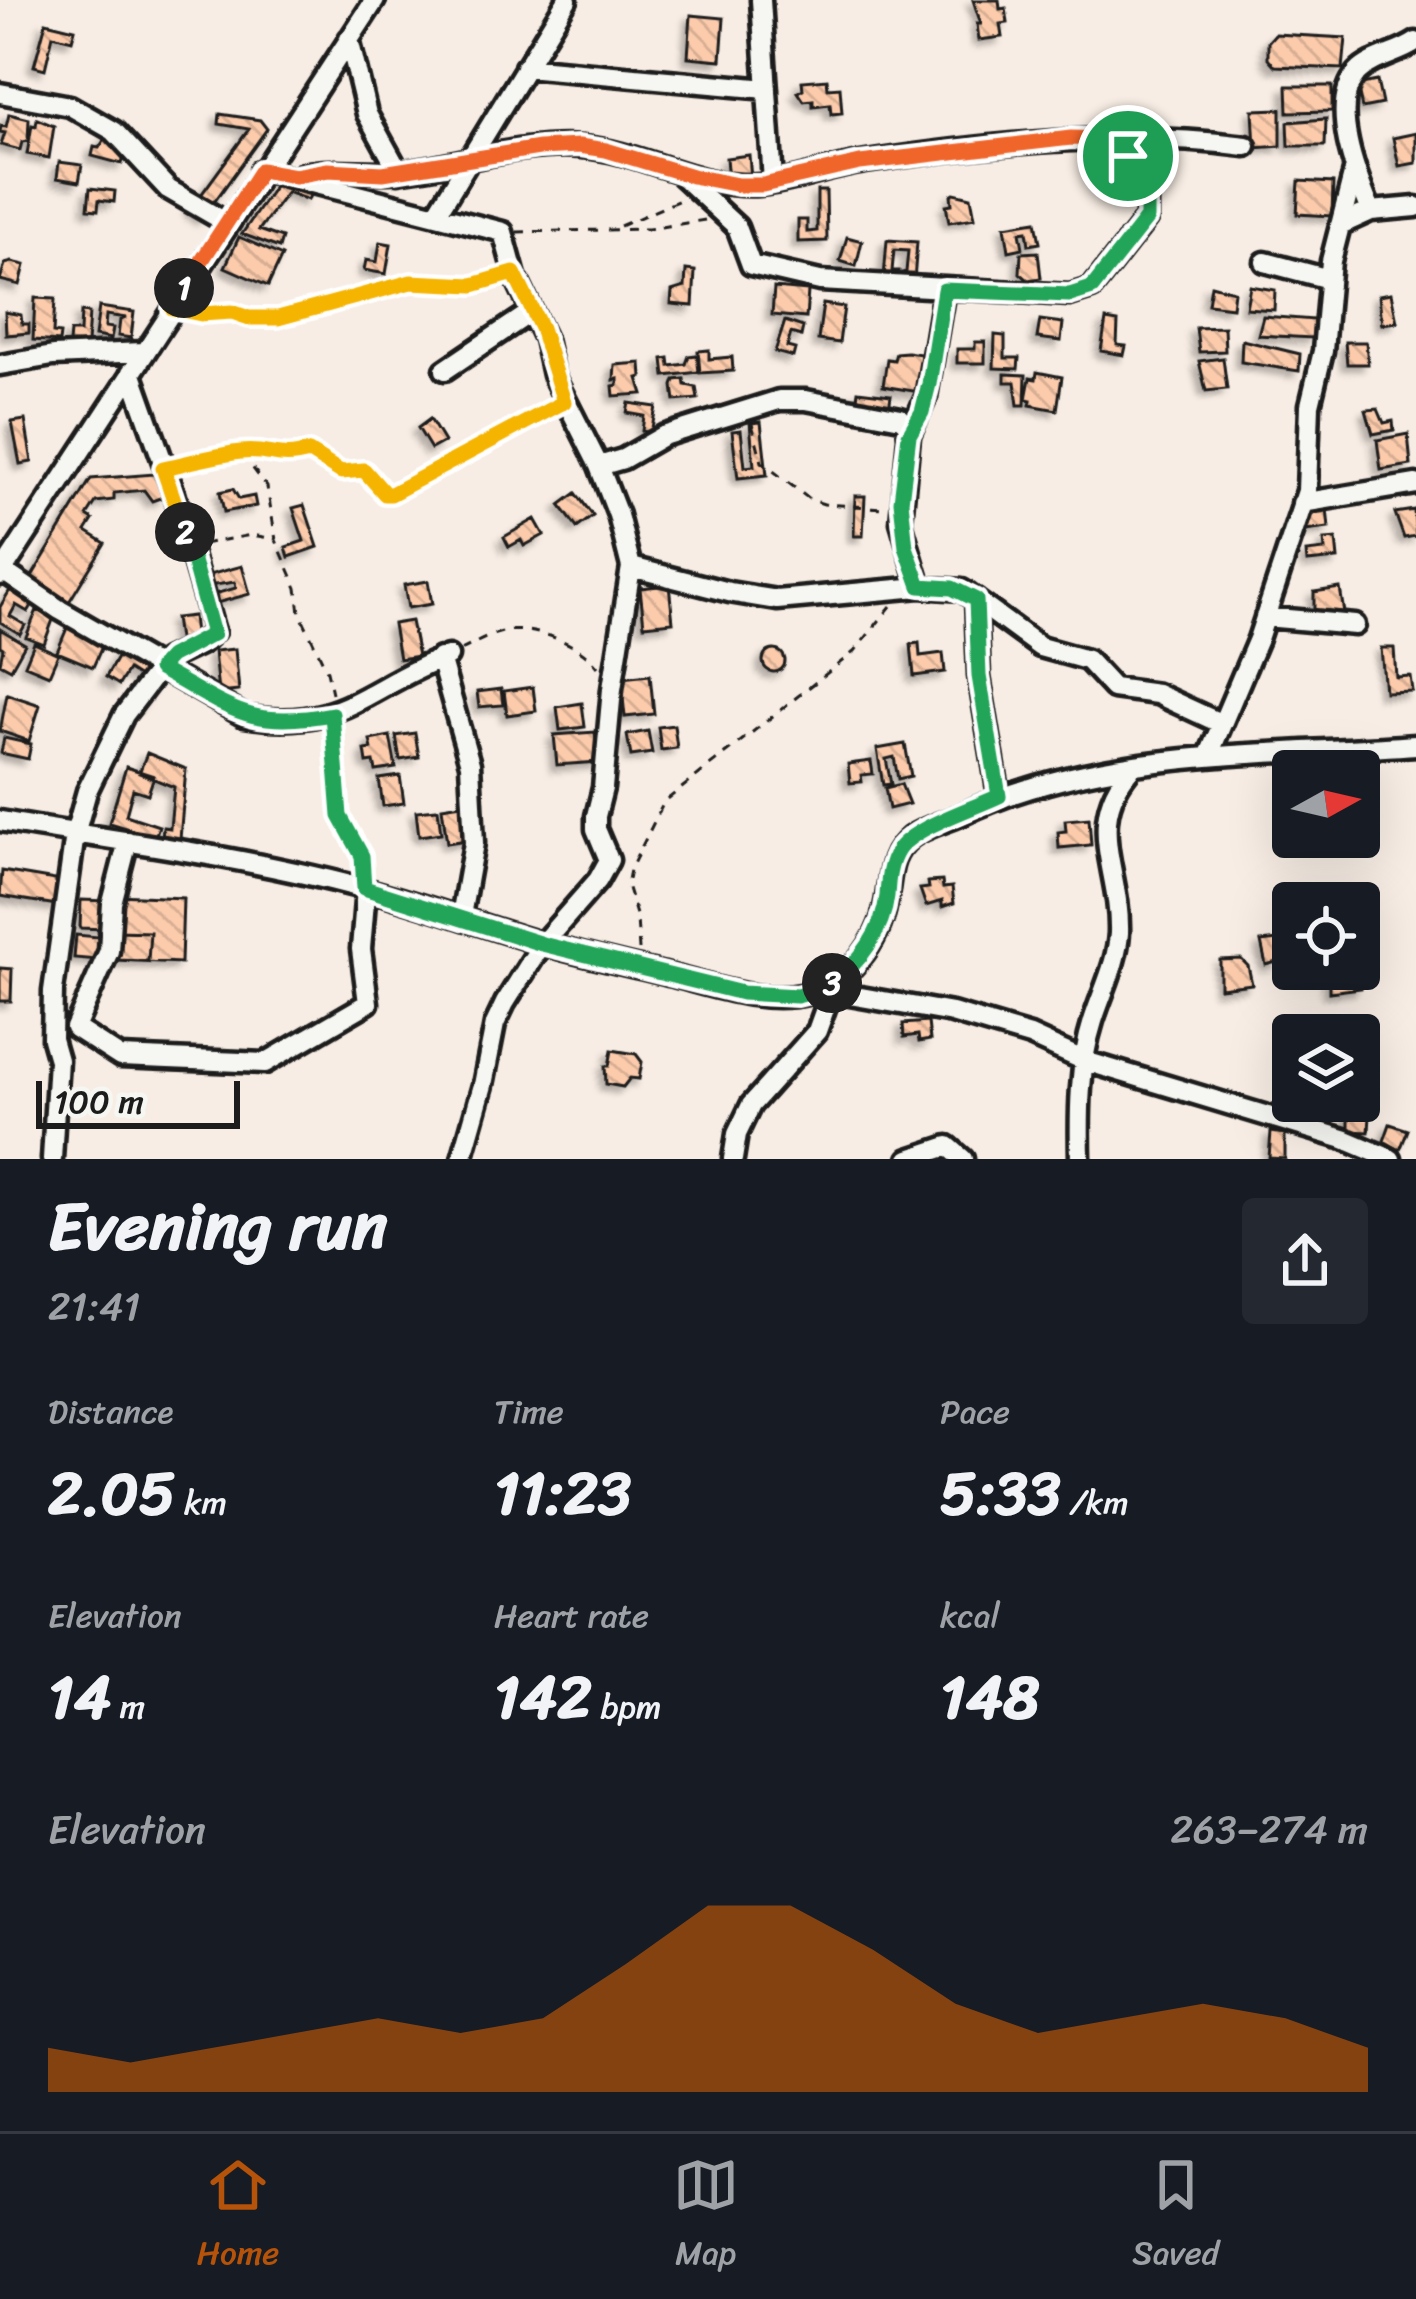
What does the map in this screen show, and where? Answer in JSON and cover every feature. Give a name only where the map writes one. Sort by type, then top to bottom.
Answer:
[{"type":"street","points":[[437,213],[567,0]]},
{"type":"street","points":[[760,0],[773,182]]},
{"type":"street","points":[[372,2],[1,573],[244,716],[269,720],[334,713],[444,657],[472,783],[474,843],[461,916]]},
{"type":"street","points":[[349,39],[367,114],[399,172]]},
{"type":"street","points":[[1371,211],[1354,171],[1345,125],[1350,85],[1359,70],[1416,42]]},
{"type":"street","points":[[525,67],[767,89]]},
{"type":"street","points":[[0,93],[70,106],[114,130],[168,189],[227,223]]},
{"type":"street","points":[[295,176],[328,170],[364,175],[399,172],[539,148],[579,146],[738,185],[879,160],[1071,138],[1138,137],[1246,146]]},
{"type":"street","points":[[677,172],[728,216],[743,239],[747,261],[768,272],[820,281],[1070,295],[1092,288],[1147,218],[1147,192],[1128,156],[1101,139]]},
{"type":"street","points":[[261,170],[503,232],[564,402],[599,466],[618,515],[631,567],[596,816],[596,829],[609,860],[598,880],[542,944],[495,1024],[462,1159]]},
{"type":"street","points":[[1208,757],[1265,617],[1308,483],[1310,405],[1323,351],[1329,279],[1354,171]]},
{"type":"street","points":[[1340,225],[1371,211],[1416,207]]},
{"type":"street","points":[[1265,262],[1329,279]]},
{"type":"street","points":[[909,435],[922,412],[929,384],[944,290]]},
{"type":"street","points":[[445,370],[531,312]]},
{"type":"street","points":[[0,365],[53,356],[143,352]]},
{"type":"street","points":[[52,1159],[58,1060],[52,1040],[53,992],[75,834],[124,715],[170,657],[213,634],[145,403],[130,372]]},
{"type":"street","points":[[599,466],[623,459],[663,436],[779,400],[806,400],[905,420],[909,435],[901,518],[914,587]]},
{"type":"street","points":[[1302,503],[1416,484]]},
{"type":"street","points":[[631,567],[777,600],[952,588],[1040,647],[1088,661],[1113,688],[1156,694],[1222,724]]},
{"type":"street","points":[[976,600],[979,676],[999,796]]},
{"type":"street","points":[[1265,617],[1355,625]]},
{"type":"street","points":[[733,1159],[737,1134],[751,1105],[817,1031],[826,991],[855,964],[878,929],[897,851],[913,835],[999,796],[1068,777],[1208,757],[1416,745]]},
{"type":"street","points":[[1080,1159],[1080,1080],[1119,934],[1105,832],[1107,809],[1112,790],[1133,766]]},
{"type":"street","points":[[0,821],[365,888],[542,944],[742,993],[797,996],[826,991],[952,1013],[1030,1036],[1085,1061],[1344,1138],[1391,1159]]},
{"type":"street","points":[[128,841],[112,902],[109,951],[75,1028],[120,1058],[265,1063],[368,1003],[361,949],[365,888]]},
{"type":"street","points":[[909,1159],[948,1146],[963,1159]]},
{"type":"path","points":[[616,229],[700,190]]},
{"type":"path","points":[[503,232],[661,227],[728,216]]},
{"type":"path","points":[[172,308],[278,318],[411,282],[473,285],[514,273]]},
{"type":"path","points":[[163,468],[240,452],[285,458],[314,453],[341,472],[364,470],[385,494],[391,494],[564,402]]},
{"type":"path","points":[[750,409],[757,452],[769,470],[815,501],[883,508],[901,518]]},
{"type":"path","points":[[240,452],[267,487],[276,540],[297,587],[303,622],[327,671],[340,816],[362,856],[365,888]]},
{"type":"path","points":[[186,536],[203,544],[251,535],[276,540]]},
{"type":"path","points":[[640,968],[637,918],[627,885],[664,802],[855,650],[914,587]]},
{"type":"path","points":[[444,657],[503,632],[533,632],[585,652],[612,689]]},
{"type":"building","points":[[973,0],[999,0],[1000,9],[1006,8],[1008,23],[1000,24],[1002,37],[979,40],[977,24],[981,24]]},
{"type":"building","points":[[691,15],[724,18],[721,60],[688,57]]},
{"type":"building","points":[[46,22],[75,29],[72,40],[53,35],[45,69],[34,66]]},
{"type":"building","points":[[1275,34],[1346,38],[1343,69],[1275,66],[1268,58],[1268,42]]},
{"type":"building","points":[[827,79],[828,88],[840,87],[842,113],[831,114],[830,104],[813,106],[813,100],[804,101],[798,92],[803,89],[802,81]]},
{"type":"building","points":[[1377,81],[1382,104],[1362,108],[1357,85]]},
{"type":"building","points":[[1287,86],[1332,86],[1332,111],[1288,112]]},
{"type":"building","points":[[1281,109],[1281,146],[1255,148],[1253,110]]},
{"type":"building","points":[[9,114],[29,119],[28,141],[22,142],[20,150],[1,145],[5,133],[0,132],[1,126],[6,127]]},
{"type":"building","points":[[220,114],[260,120],[267,129],[202,219],[190,210],[249,129],[219,124]]},
{"type":"building","points":[[37,119],[54,126],[49,158],[27,154]]},
{"type":"building","points":[[1326,119],[1325,146],[1289,146],[1288,122]]},
{"type":"building","points":[[1416,133],[1416,163],[1399,166],[1393,138]]},
{"type":"building","points":[[108,134],[130,136],[122,164],[92,156],[94,147],[99,148]]},
{"type":"building","points":[[749,155],[751,179],[728,181],[726,158]]},
{"type":"building","points":[[59,162],[82,165],[79,182],[57,178]]},
{"type":"building","points":[[280,178],[312,190],[308,200],[287,192],[259,230],[282,238],[279,248],[242,234]]},
{"type":"building","points":[[1299,181],[1333,183],[1332,216],[1297,214]]},
{"type":"building","points":[[90,188],[115,191],[114,202],[99,200],[98,210],[88,209]]},
{"type":"building","points":[[817,191],[826,191],[827,241],[798,242],[798,220],[807,220],[807,232],[817,231]]},
{"type":"building","points":[[954,193],[971,197],[975,218],[949,222],[946,205],[952,204]]},
{"type":"building","points":[[1036,221],[1040,243],[1029,245],[1027,231],[1020,232],[1023,248],[1009,251],[1005,226]]},
{"type":"building","points":[[239,237],[282,256],[268,286],[225,267]]},
{"type":"building","points":[[847,237],[862,241],[856,266],[840,261]]},
{"type":"building","points":[[887,240],[917,242],[914,281],[901,280],[908,251],[894,250],[892,271],[899,271],[898,279],[884,278]]},
{"type":"building","points":[[380,242],[391,244],[386,274],[364,270],[366,260],[377,262]]},
{"type":"building","points":[[1038,252],[1041,278],[1028,280],[1020,273],[1021,253]]},
{"type":"building","points":[[5,264],[25,265],[20,285],[0,280]]},
{"type":"building","points":[[686,270],[695,271],[693,306],[671,304],[672,291],[685,287]]},
{"type":"building","points":[[1211,285],[1234,291],[1232,307],[1208,304]]},
{"type":"building","points":[[1250,286],[1275,290],[1274,310],[1246,308]]},
{"type":"building","points":[[774,288],[808,291],[806,318],[772,315]]},
{"type":"building","points":[[1391,293],[1397,322],[1382,324],[1379,295]]},
{"type":"building","points":[[35,298],[55,299],[53,333],[60,334],[59,342],[33,340]]},
{"type":"building","points":[[823,304],[844,307],[839,343],[818,340]]},
{"type":"building","points":[[99,307],[134,312],[131,338],[118,336],[120,320],[126,318],[106,315],[105,327],[113,328],[111,339],[95,336]]},
{"type":"building","points":[[5,312],[21,315],[22,324],[29,324],[29,333],[6,335]]},
{"type":"building","points":[[81,312],[89,313],[87,344],[69,343],[70,332],[80,332]]},
{"type":"building","points":[[1263,316],[1315,320],[1312,338],[1258,335]]},
{"type":"building","points":[[1040,320],[1063,323],[1061,341],[1037,338]]},
{"type":"building","points":[[1106,320],[1118,322],[1117,345],[1126,346],[1124,355],[1101,351]]},
{"type":"building","points":[[785,321],[803,327],[801,336],[791,333],[787,347],[795,349],[793,357],[775,352]]},
{"type":"building","points":[[1224,327],[1225,351],[1199,352],[1196,328]]},
{"type":"building","points":[[995,335],[1005,336],[1005,358],[1019,358],[1018,369],[994,368]]},
{"type":"building","points":[[1242,340],[1300,354],[1299,371],[1241,362]]},
{"type":"building","points":[[975,342],[985,342],[985,363],[957,363],[957,349],[975,349]]},
{"type":"building","points":[[1345,342],[1366,342],[1368,364],[1347,364]]},
{"type":"building","points":[[709,350],[709,359],[732,357],[733,371],[700,373],[698,351]]},
{"type":"building","points":[[907,352],[921,354],[925,393],[883,386],[887,359]]},
{"type":"building","points":[[697,355],[699,372],[665,376],[663,359],[669,358],[670,366],[686,364],[689,356]]},
{"type":"building","points":[[1223,358],[1227,389],[1206,391],[1199,361]]},
{"type":"building","points":[[641,363],[642,377],[638,378],[643,394],[614,396],[613,386],[618,385],[615,365]]},
{"type":"building","points":[[1037,372],[1062,377],[1057,410],[1030,405],[1031,400],[1026,399],[1030,378],[1036,379]]},
{"type":"building","points":[[1005,374],[1026,375],[1025,405],[1018,405],[1015,382],[1005,382]]},
{"type":"building","points":[[684,379],[685,385],[696,387],[698,399],[675,401],[675,380]]},
{"type":"building","points":[[858,391],[891,395],[889,409],[856,405]]},
{"type":"building","points":[[629,403],[656,407],[651,433],[642,431],[644,416],[627,413]]},
{"type":"building","points":[[1378,409],[1384,423],[1393,421],[1394,430],[1373,434],[1366,410]]},
{"type":"building","points":[[430,419],[444,442],[431,449],[418,428]]},
{"type":"building","points":[[25,420],[32,462],[20,464],[12,422]]},
{"type":"building","points":[[761,422],[767,475],[738,478],[732,431],[741,430],[745,467],[754,466],[750,423]]},
{"type":"building","points":[[1408,434],[1411,465],[1381,470],[1377,440]]},
{"type":"building","points":[[154,474],[163,497],[152,501],[144,490],[114,493],[114,500],[96,502],[87,516],[93,520],[86,531],[105,543],[69,602],[31,578],[91,479]]},
{"type":"building","points":[[233,489],[239,499],[254,496],[256,506],[224,512],[220,492]]},
{"type":"building","points":[[576,493],[593,516],[577,528],[560,505]]},
{"type":"building","points":[[855,496],[865,496],[863,536],[854,536]]},
{"type":"building","points":[[304,505],[318,547],[289,557],[286,547],[304,541],[293,508]]},
{"type":"building","points":[[1327,509],[1329,528],[1305,531],[1302,511]]},
{"type":"building","points":[[1414,510],[1416,536],[1404,538],[1395,513]]},
{"type":"building","points":[[535,519],[544,535],[524,546],[521,540],[509,547],[504,537]]},
{"type":"building","points":[[1336,539],[1338,559],[1307,562],[1306,552],[1325,550],[1324,540]]},
{"type":"building","points":[[242,566],[250,594],[213,604],[211,595],[236,588],[235,582],[208,586],[205,576]]},
{"type":"building","points":[[428,581],[432,604],[408,608],[404,585]]},
{"type":"building","points":[[669,585],[673,622],[644,625],[640,588]]},
{"type":"building","points":[[1340,588],[1344,613],[1314,617],[1314,592]]},
{"type":"building","points":[[10,590],[33,604],[28,612],[16,605],[10,616],[25,625],[20,634],[0,622],[0,607]]},
{"type":"building","points":[[37,610],[54,617],[44,644],[26,637]]},
{"type":"building","points":[[193,616],[196,644],[179,646],[175,618]]},
{"type":"building","points":[[411,621],[418,656],[399,659],[393,624]]},
{"type":"building","points":[[67,628],[103,644],[93,667],[57,652]]},
{"type":"building","points":[[0,629],[25,644],[11,669],[0,663]]},
{"type":"building","points":[[34,643],[58,654],[49,675],[25,665]]},
{"type":"building","points":[[919,643],[920,656],[943,653],[945,672],[914,676],[911,644]]},
{"type":"building","points":[[123,647],[165,673],[145,706],[133,699],[144,680],[128,670],[119,685],[106,677]]},
{"type":"building","points":[[1381,648],[1394,648],[1396,677],[1410,676],[1412,691],[1385,692]]},
{"type":"building","points":[[235,649],[239,691],[218,693],[214,651]]},
{"type":"building","points":[[774,650],[785,661],[774,672],[763,661]]},
{"type":"building","points":[[650,675],[654,714],[625,717],[621,678]]},
{"type":"building","points":[[533,687],[536,711],[507,715],[504,691]]},
{"type":"building","points":[[501,689],[503,705],[479,707],[477,692]]},
{"type":"building","points":[[7,694],[40,705],[29,741],[0,731]]},
{"type":"building","points":[[582,703],[585,727],[560,730],[557,707]]},
{"type":"building","points":[[674,725],[677,748],[661,750],[658,727]]},
{"type":"building","points":[[648,731],[652,753],[631,756],[627,735]]},
{"type":"building","points":[[595,732],[598,762],[557,765],[554,735]]},
{"type":"building","points":[[415,733],[419,757],[400,760],[396,736]]},
{"type":"building","points":[[390,736],[396,768],[376,771],[374,762],[367,763],[365,750],[372,749],[370,740]]},
{"type":"building","points":[[4,738],[31,744],[28,759],[1,753]]},
{"type":"building","points":[[905,744],[911,776],[898,779],[894,757],[886,759],[891,784],[883,785],[877,749]]},
{"type":"building","points":[[147,753],[186,769],[180,839],[162,838],[163,827],[170,828],[174,787],[139,773]]},
{"type":"building","points":[[871,761],[873,774],[850,783],[848,764]]},
{"type":"building","points":[[126,767],[154,776],[148,794],[133,789],[126,815],[159,826],[155,837],[109,823]]},
{"type":"building","points":[[400,776],[404,803],[383,806],[379,779]]},
{"type":"building","points":[[901,784],[909,804],[889,809],[885,788]]},
{"type":"building","points":[[468,803],[473,839],[447,843],[442,807]]},
{"type":"building","points":[[438,809],[441,833],[419,836],[416,811]]},
{"type":"building","points":[[1089,818],[1091,845],[1059,848],[1058,832],[1066,831],[1065,820]]},
{"type":"building","points":[[2,871],[61,881],[57,905],[0,896]]},
{"type":"building","points":[[942,881],[943,888],[952,887],[954,903],[926,906],[920,889],[929,888],[928,882]]},
{"type":"building","points":[[117,895],[183,898],[181,963],[115,960]]},
{"type":"building","points":[[81,900],[106,901],[105,929],[80,928]]},
{"type":"building","points":[[116,931],[150,932],[148,961],[115,960]]},
{"type":"building","points":[[76,935],[99,937],[98,960],[74,958]]},
{"type":"building","points":[[1272,941],[1272,963],[1266,965],[1261,942]]},
{"type":"building","points":[[1241,959],[1252,984],[1220,988],[1220,960]]},
{"type":"building","points":[[0,968],[12,969],[11,1001],[0,1001]]},
{"type":"building","points":[[928,1022],[930,1040],[904,1037],[903,1024]]},
{"type":"building","points":[[612,1050],[636,1054],[642,1062],[639,1079],[630,1078],[623,1087],[606,1084],[605,1066],[609,1066]]},
{"type":"building","points":[[1349,1122],[1370,1122],[1369,1132],[1349,1131]]},
{"type":"building","points":[[1390,1124],[1408,1130],[1400,1150],[1384,1141]]},
{"type":"building","points":[[1271,1132],[1285,1134],[1285,1159],[1269,1158]]},
{"type":"route","points":[[1071,138],[1101,139],[1128,156],[1147,192],[1147,218],[1092,288],[1070,295],[944,290],[929,384],[922,412],[909,435],[901,522],[920,586],[962,590],[976,600],[979,676],[999,796],[913,835],[897,851],[878,929],[855,964],[821,990],[779,997],[742,993],[542,944],[366,889],[362,856],[340,816],[332,714],[269,720],[244,716],[159,669],[170,657],[212,637],[214,631],[163,468],[240,452],[292,458],[309,452],[341,472],[364,470],[385,494],[391,494],[564,402],[541,328],[514,273],[473,285],[411,282],[278,318],[172,308],[261,170],[295,176],[328,170],[364,175],[579,146],[692,176],[763,185],[860,163],[1071,138]]}]
